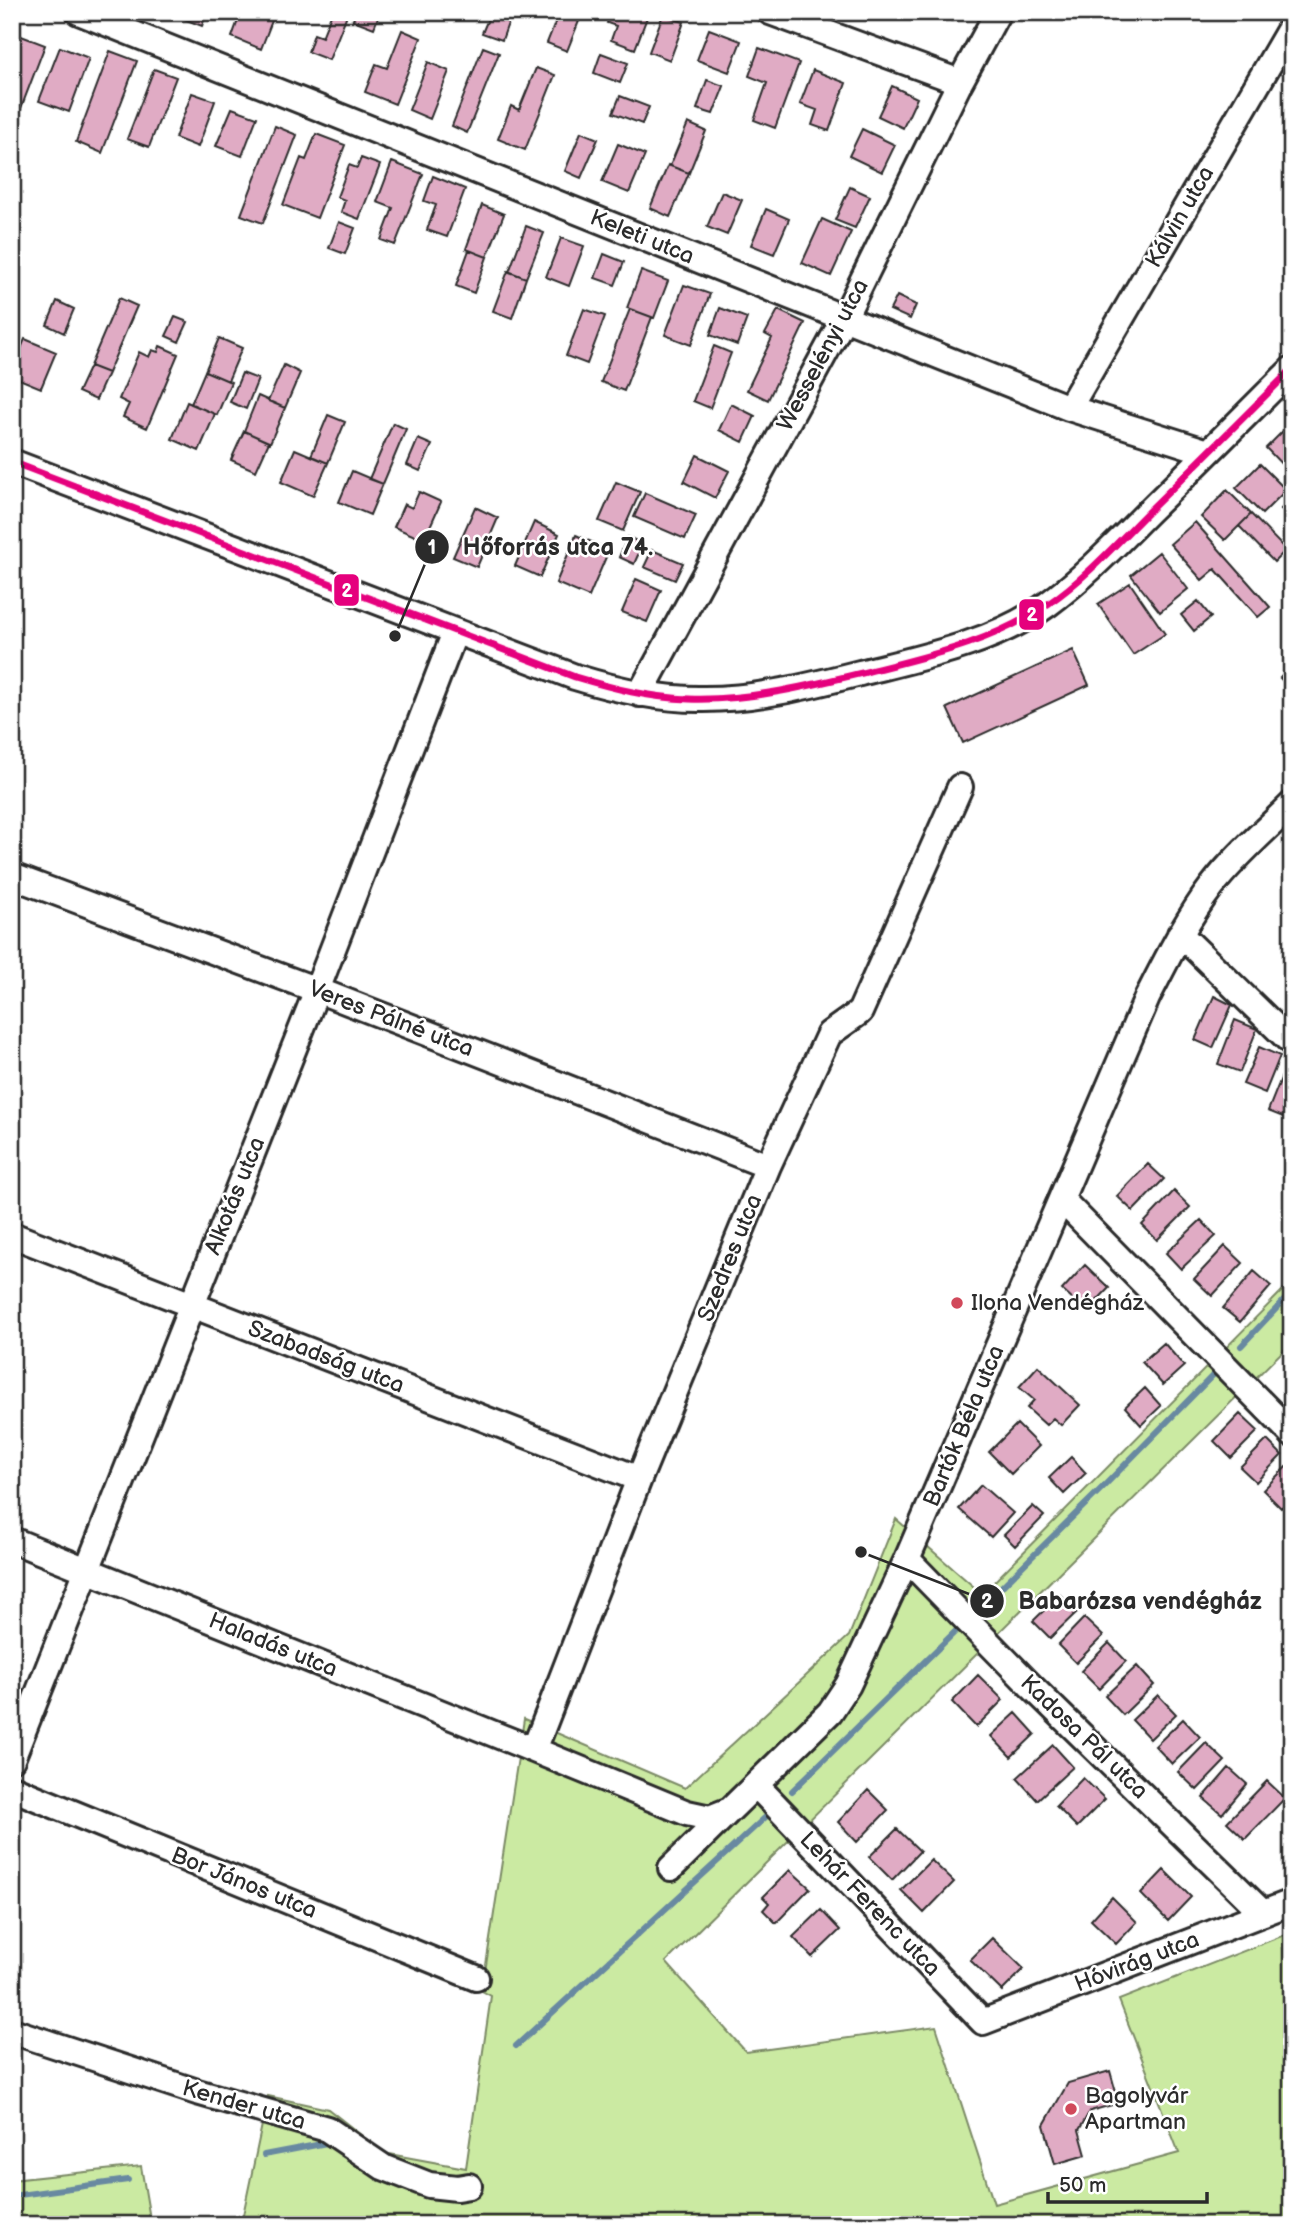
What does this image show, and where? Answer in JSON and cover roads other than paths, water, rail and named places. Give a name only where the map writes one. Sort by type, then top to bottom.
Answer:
[{"type":"street","name":"Keleti utca","points":[[79,12],[1069,408],[1208,452]]},
{"type":"street","points":[[770,12],[960,82]]},
{"type":"street","name":"Wesselényi utca","points":[[640,694],[844,318],[960,82],[998,12]]},
{"type":"street","name":"Kálvin utca","points":[[1069,408],[1292,25]]},
{"type":"street","points":[[12,462],[575,677],[640,694],[703,699],[752,696],[799,688],[921,658],[988,636],[1046,606],[1069,588],[1292,369]]},
{"type":"street","name":"Alkotás utca","points":[[12,1759],[317,990],[455,632]]},
{"type":"street","name":"Szedres utca","points":[[534,1750],[639,1479],[768,1166],[830,1034],[860,1012],[960,787]]},
{"type":"street","name":"Bartók Béla utca","points":[[671,1868],[830,1712],[848,1685],[907,1559],[1147,998],[1180,934],[1215,883],[1292,804]]},
{"type":"street","name":"Veres Pálné utca","points":[[12,876],[317,990],[768,1166]]},
{"type":"street","points":[[1180,934],[1292,1043]]},
{"type":"street","points":[[1061,1199],[1292,1434]]},
{"type":"street","name":"Szabadság utca","points":[[12,1235],[639,1479]]},
{"type":"street","name":"Haladás utca","points":[[12,1540],[534,1750]]},
{"type":"street","name":"Kadosa Pál utca","points":[[907,1559],[1031,1686],[1264,1913]]},
{"type":"street","points":[[534,1750],[687,1814],[710,1818],[730,1810]]},
{"type":"street","name":"Lehár Ferenc utca","points":[[756,1786],[983,2022]]},
{"type":"street","name":"Bor János utca","points":[[12,1788],[477,1978]]},
{"type":"street","name":"Hóvirág utca","points":[[983,2022],[1292,1902]]},
{"type":"street","name":"Kender utca","points":[[12,2031],[197,2092],[327,2129],[383,2167],[429,2185],[457,2188],[469,2186]]},
{"type":"waterway","points":[[1241,1346],[1292,1292]]},
{"type":"waterway","points":[[986,1602],[1217,1371]]},
{"type":"waterway","points":[[792,1791],[962,1625]]},
{"type":"waterway","points":[[516,2046],[769,1814]]},
{"type":"waterway","points":[[264,2155],[332,2142]]},
{"type":"waterway","points":[[12,2196],[128,2180]]},
{"type":"place","name":"Hőforrás utca 74.","points":[[395,636]]},
{"type":"place","name":"Ilona Vendégház","points":[[957,1303]]},
{"type":"place","name":"Babarózsa vendégház","points":[[861,1552]]},
{"type":"place","name":"Bagolyvár Apartman","points":[[1071,2109]]}]
